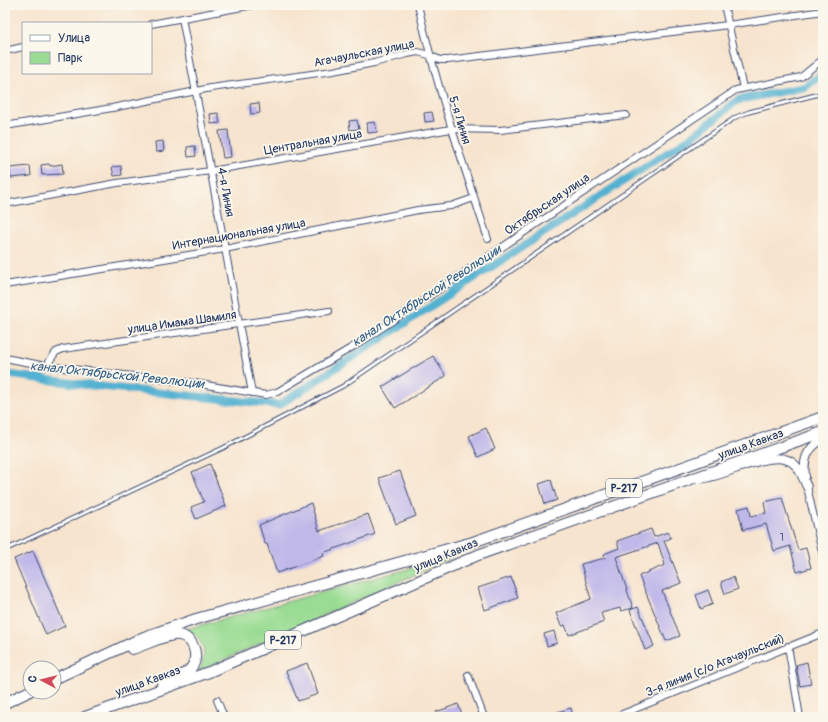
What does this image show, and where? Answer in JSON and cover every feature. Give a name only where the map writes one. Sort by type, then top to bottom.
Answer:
[{"type":"highway","name":"улица Кавказ","points":[[81,666],[144,637],[196,620],[473,542],[823,417]]},
{"type":"highway","name":"улица Кавказ","points":[[89,716],[209,672],[478,555],[823,432]]},
{"type":"highway","points":[[62,675],[81,666],[174,635],[182,636],[190,641],[195,648],[196,657],[194,664],[187,672],[89,716]]},
{"type":"highway","points":[[5,703],[22,695]]},
{"type":"street","points":[[152,24],[253,5]]},
{"type":"street","name":"5-я Линия","points":[[418,5],[429,55],[451,129],[488,239]]},
{"type":"street","points":[[724,5],[743,88]]},
{"type":"street","name":"Агачаульская улица","points":[[5,126],[55,116],[112,108],[196,91],[374,63],[418,52],[440,60],[448,60],[728,25],[823,11]]},
{"type":"street","name":"4-я Линия","points":[[182,18],[238,325],[252,393]]},
{"type":"street","points":[[5,51],[22,47]]},
{"type":"street","name":"Октябрьская улица","points":[[5,358],[46,366],[194,383],[266,395],[276,392],[361,342],[729,94],[743,88],[801,78],[823,59]]},
{"type":"street","name":"Центральная улица","points":[[5,204],[117,183],[211,171],[451,129],[500,130],[626,115]]},
{"type":"street","name":"Интернациональная улица","points":[[5,285],[225,249],[418,210],[451,206],[474,198]]},
{"type":"street","name":"улица Имама Шамиля","points":[[46,366],[56,352],[63,349],[329,311]]},
{"type":"street","points":[[823,439],[813,445],[806,456],[804,467],[807,488],[823,556]]},
{"type":"street","points":[[692,478],[707,479],[767,459],[778,458],[793,462],[799,469],[807,488]]},
{"type":"street","name":"3-я линия (с/о Агачаульский)","points":[[615,717],[823,633]]},
{"type":"street","points":[[788,646],[800,717]]},
{"type":"street","points":[[468,675],[484,717]]},
{"type":"street","points":[[217,700],[224,717]]},
{"type":"lane","points":[[5,550],[223,448],[342,386],[736,117],[749,112],[819,94],[823,91]]},
{"type":"green space","points":[[456,556],[199,671],[204,657],[202,645],[195,636],[183,630]]},
{"type":"building","points":[[259,103],[260,113],[251,114],[250,104]]},
{"type":"building","points":[[432,112],[434,121],[425,122],[424,113]]},
{"type":"building","points":[[218,113],[220,123],[211,124],[210,114]]},
{"type":"building","points":[[357,120],[359,129],[350,130],[349,121]]},
{"type":"building","points":[[375,122],[377,132],[368,133],[367,123]]},
{"type":"building","points":[[228,130],[231,157],[223,158],[219,131]]},
{"type":"building","points":[[163,141],[164,151],[156,152],[155,142]]},
{"type":"building","points":[[195,146],[196,156],[188,157],[187,147]]},
{"type":"building","points":[[49,164],[50,166],[62,164],[63,174],[42,175],[41,165]]},
{"type":"building","points":[[30,166],[31,176],[11,178],[9,168]]},
{"type":"building","points":[[121,166],[122,175],[114,176],[112,167]]},
{"type":"building","points":[[433,356],[446,376],[395,408],[382,387]]},
{"type":"building","points":[[486,428],[495,449],[478,457],[469,436]]},
{"type":"building","points":[[210,464],[226,506],[196,519],[191,507],[204,502],[192,472]]},
{"type":"building","points":[[400,471],[416,516],[396,524],[379,478]]},
{"type":"building","points":[[551,480],[557,500],[545,504],[539,484]]},
{"type":"building","points":[[782,498],[798,550],[806,548],[811,568],[797,572],[790,546],[774,551],[766,524],[743,530],[738,509],[749,506],[751,516],[766,513],[764,502]]},
{"type":"building","points":[[311,503],[319,531],[368,514],[375,534],[323,553],[324,556],[277,573],[259,525]]},
{"type":"building","points":[[651,529],[654,537],[668,532],[671,538],[664,541],[681,583],[662,591],[680,636],[666,641],[639,576],[665,565],[658,543],[616,557],[633,608],[621,611],[620,608],[601,613],[604,622],[569,635],[565,625],[561,626],[556,613],[591,599],[581,564],[605,558],[604,554],[619,548],[617,541]]},
{"type":"building","points":[[33,551],[65,626],[46,635],[14,559]]},
{"type":"building","points":[[511,577],[518,598],[485,610],[478,588]]},
{"type":"building","points":[[733,577],[738,589],[725,594],[721,582]]},
{"type":"building","points":[[708,590],[713,604],[701,609],[696,595]]},
{"type":"building","points":[[638,607],[654,646],[645,650],[630,610]]},
{"type":"building","points":[[554,631],[557,643],[547,646],[544,634]]},
{"type":"building","points":[[807,662],[811,684],[800,686],[796,665]]},
{"type":"building","points":[[307,663],[318,694],[298,701],[286,671]]},
{"type":"building","points":[[458,704],[463,717],[438,717],[436,712]]},
{"type":"building","points":[[571,708],[573,717],[547,717],[547,715]]},
{"type":"waterway","name":"канал Октябрьской Революции","points":[[5,374],[86,385],[279,405],[693,136],[738,100],[805,87],[823,73]]}]
